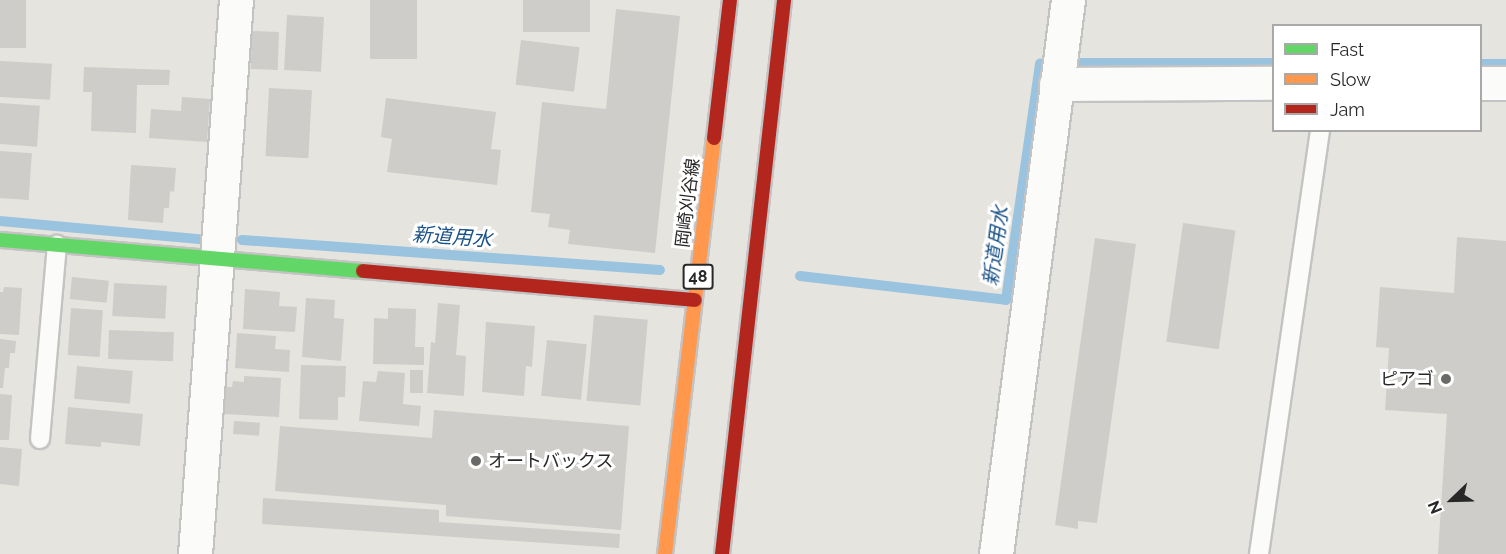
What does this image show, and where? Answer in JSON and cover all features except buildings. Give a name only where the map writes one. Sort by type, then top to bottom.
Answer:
[{"type":"main road","name":"岡崎刈谷線","points":[[665,554],[730,0]]},
{"type":"main road","points":[[722,554],[784,0]]},
{"type":"main road","points":[[0,240],[695,300]]},
{"type":"street","points":[[195,554],[237,0]]},
{"type":"street","points":[[996,554],[1068,0]]},
{"type":"street","points":[[1056,84],[1272,83]]},
{"type":"street","points":[[1482,83],[1506,83]]},
{"type":"lane","points":[[1259,554],[1320,132]]},
{"type":"lane","points":[[40,439],[57,245]]},
{"type":"waterway","name":"新道用水","points":[[800,276],[1006,300],[1040,63]]},
{"type":"waterway","name":"新道用水","points":[[1080,63],[1272,63]]},
{"type":"waterway","name":"新道用水","points":[[1482,64],[1506,64]]},
{"type":"waterway","name":"新道用水","points":[[0,221],[199,239]]},
{"type":"waterway","name":"新道用水","points":[[242,240],[660,270]]},
{"type":"traffic: fast","points":[[0,240],[363,271]]},
{"type":"traffic: slow","points":[[665,554],[714,138]]},
{"type":"traffic: jam","points":[[714,138],[730,0]]},
{"type":"traffic: jam","points":[[722,554],[784,0]]},
{"type":"traffic: jam","points":[[363,271],[695,300]]},
{"type":"place","name":"ピアゴ","points":[[1446,379]]},
{"type":"place","name":"オートバックス","points":[[476,461]]}]
